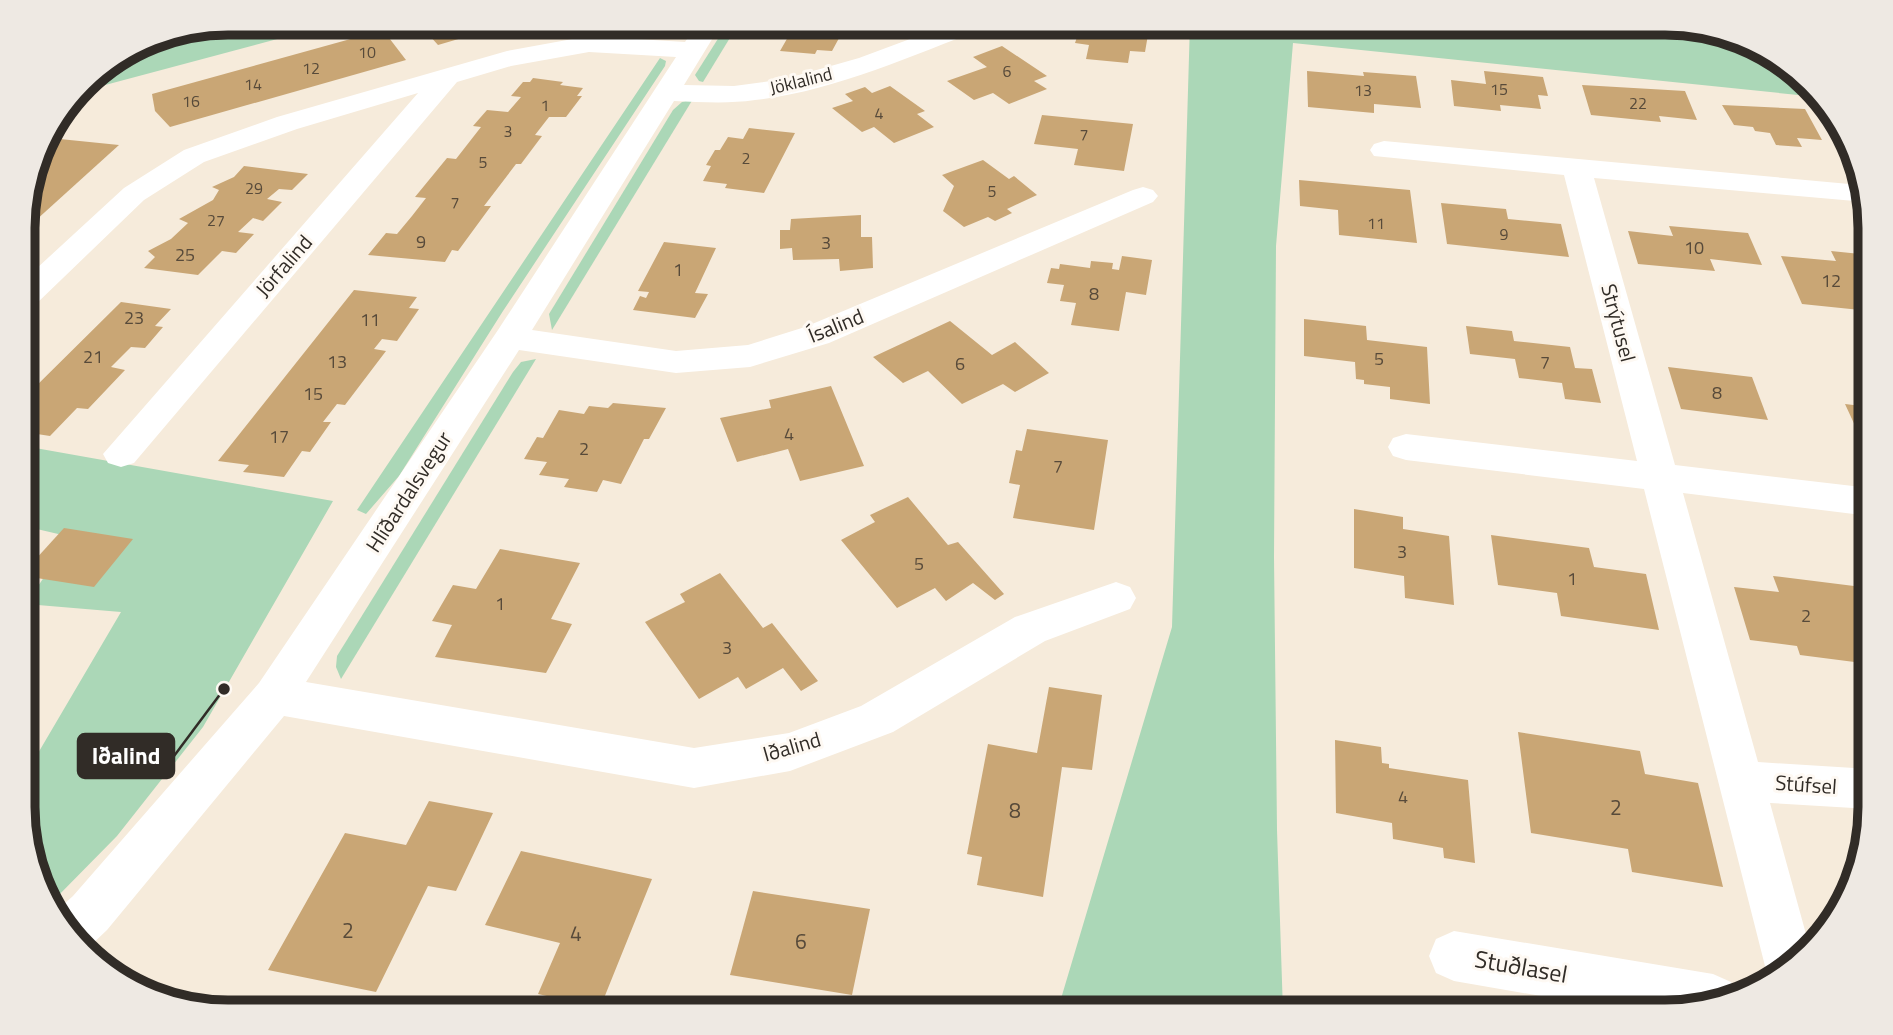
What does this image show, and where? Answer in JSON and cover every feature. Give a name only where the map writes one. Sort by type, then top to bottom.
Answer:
[{"type":"street","name":"Jöklalind","points":[[666,93],[755,92],[791,86],[823,78],[921,35]]},
{"type":"street","name":"Hlíðardalsvegur","points":[[76,925],[90,913],[274,696],[510,338],[701,37]]},
{"type":"street","points":[[35,288],[134,194],[194,156],[287,123],[507,58],[589,44],[701,37]]},
{"type":"street","name":"Jörfalind","points":[[121,454],[447,77]]},
{"type":"street","points":[[1384,150],[1855,193]]},
{"type":"street","name":"Strýtusel","points":[[1577,168],[1742,781]]},
{"type":"street","name":"Ísalind","points":[[510,338],[676,362],[750,356],[817,335],[1143,197]]},
{"type":"street","points":[[1406,447],[1858,501]]},
{"type":"street","name":"Iðalind","points":[[274,696],[348,706],[694,768],[790,752],[877,719],[1030,629],[1116,597]]},
{"type":"street","points":[[1742,781],[1787,955]]},
{"type":"street","name":"Stúfsel","points":[[1742,781],[1858,788]]},
{"type":"street","name":"Stuðlasel","points":[[1454,956],[1696,997]]},
{"type":"green space","points":[[228,35],[292,35],[97,87],[131,61],[166,45],[190,39]]},
{"type":"green space","points":[[720,35],[732,35],[703,82],[695,75]]},
{"type":"green space","points":[[1190,35],[1690,37],[1739,50],[1762,61],[1804,96],[1293,43],[1276,246],[1274,557],[1277,830],[1283,1000],[1061,1000],[1172,627]]},
{"type":"green space","points":[[660,58],[666,61],[665,66],[503,311],[399,476],[366,514],[357,510]]},
{"type":"green space","points":[[693,99],[552,330],[549,314],[673,110],[682,102]]},
{"type":"green space","points":[[536,359],[341,679],[336,667],[337,656],[513,372],[521,362]]},
{"type":"green space","points":[[35,448],[333,501],[203,727],[117,836],[57,896],[42,857],[37,832],[35,758],[121,612],[35,605],[35,591],[71,537],[35,529]]},
{"type":"building","points":[[365,35],[387,35],[406,60],[170,127],[155,111],[152,94]]},
{"type":"building","points":[[429,35],[472,35],[438,45]]},
{"type":"building","points":[[789,35],[841,35],[832,51],[817,50],[815,54],[780,51]]},
{"type":"building","points":[[1078,35],[1148,35],[1145,52],[1130,51],[1128,63],[1086,59],[1089,45],[1075,43]]},
{"type":"building","points":[[1002,46],[1047,76],[1034,81],[1047,89],[1009,104],[993,93],[974,100],[947,81],[987,67],[973,57]]},
{"type":"building","points":[[1307,71],[1364,76],[1363,72],[1416,76],[1421,108],[1374,104],[1374,113],[1308,107]]},
{"type":"building","points":[[1484,71],[1543,77],[1548,96],[1538,95],[1541,109],[1500,105],[1501,111],[1454,106],[1451,80],[1486,84]]},
{"type":"building","points":[[533,78],[583,88],[577,96],[582,96],[566,117],[549,117],[535,135],[542,136],[521,164],[516,164],[484,206],[491,206],[458,251],[452,250],[445,262],[368,255],[386,233],[397,234],[412,216],[426,198],[415,197],[447,158],[456,159],[481,127],[473,126],[487,110],[508,112],[521,97],[511,96],[523,82],[530,82]]},
{"type":"building","points":[[1582,85],[1685,91],[1697,120],[1659,116],[1661,122],[1591,115]]},
{"type":"building","points":[[890,86],[925,111],[917,114],[934,127],[894,143],[874,127],[862,132],[832,108],[853,101],[845,94],[865,87],[872,93]]},
{"type":"building","points":[[1722,105],[1805,109],[1822,140],[1797,138],[1802,147],[1776,145],[1770,133],[1755,131],[1753,127],[1734,125]]},
{"type":"building","points":[[1042,115],[1133,124],[1124,171],[1074,165],[1078,149],[1034,144]]},
{"type":"building","points":[[749,128],[795,133],[764,193],[725,188],[727,184],[703,181],[711,166],[706,165],[715,150],[720,150],[728,137],[743,139]]},
{"type":"building","points":[[57,139],[119,145],[36,220],[45,166]]},
{"type":"building","points":[[983,160],[1009,179],[1014,176],[1037,195],[1007,209],[1012,213],[995,221],[988,217],[964,227],[943,211],[954,186],[942,175]]},
{"type":"building","points":[[244,166],[308,174],[292,190],[279,189],[267,199],[282,202],[263,221],[253,218],[238,232],[254,234],[236,253],[222,251],[198,275],[144,268],[155,257],[148,251],[171,239],[188,223],[179,219],[213,200],[219,190],[212,187],[234,177]]},
{"type":"building","points":[[1299,180],[1410,190],[1417,243],[1339,235],[1338,210],[1300,206]]},
{"type":"building","points":[[1441,203],[1506,209],[1508,219],[1561,224],[1569,257],[1447,244]]},
{"type":"building","points":[[861,215],[861,237],[872,237],[873,268],[840,271],[839,259],[793,260],[792,248],[780,249],[780,230],[790,230],[791,219]]},
{"type":"building","points":[[1669,226],[1748,233],[1762,265],[1710,259],[1715,271],[1638,264],[1628,231],[1673,236]]},
{"type":"building","points":[[664,242],[716,248],[695,293],[708,294],[695,318],[633,310],[640,296],[646,298],[649,292],[638,291]]},
{"type":"building","points":[[1831,251],[1858,254],[1858,310],[1802,304],[1781,256],[1836,261]]},
{"type":"building","points":[[1122,256],[1152,260],[1146,295],[1126,292],[1119,331],[1071,325],[1076,303],[1060,301],[1064,285],[1047,283],[1051,268],[1059,269],[1060,264],[1090,268],[1091,261],[1113,263],[1112,269],[1119,270]]},
{"type":"building","points":[[354,290],[417,297],[409,308],[419,309],[397,341],[382,339],[374,349],[386,351],[345,405],[337,404],[323,422],[331,422],[310,452],[302,451],[284,477],[243,472],[249,465],[218,461]]},
{"type":"building","points":[[121,302],[171,309],[155,326],[163,327],[145,348],[131,347],[111,367],[125,370],[88,409],[77,408],[50,436],[35,434],[35,387]]},
{"type":"building","points":[[1304,319],[1366,326],[1367,340],[1427,347],[1430,404],[1390,399],[1390,387],[1364,384],[1364,380],[1356,379],[1355,362],[1304,356]]},
{"type":"building","points":[[950,321],[992,355],[1015,342],[1049,373],[1015,392],[1003,384],[962,404],[928,371],[903,383],[873,357]]},
{"type":"building","points":[[1466,326],[1512,331],[1514,341],[1570,347],[1575,368],[1592,369],[1601,403],[1565,399],[1562,383],[1519,378],[1515,359],[1470,354]]},
{"type":"building","points":[[1668,367],[1752,377],[1768,420],[1681,409]]},
{"type":"building","points":[[831,386],[864,466],[800,481],[788,449],[737,462],[720,418],[771,408],[769,400]]},
{"type":"building","points":[[613,403],[666,408],[649,439],[644,439],[621,484],[603,480],[597,492],[564,487],[569,479],[539,475],[547,462],[524,459],[537,437],[543,438],[559,410],[584,414],[589,406],[608,408]]},
{"type":"building","points":[[1845,404],[1858,406],[1857,430]]},
{"type":"building","points":[[1027,429],[1108,440],[1094,530],[1013,518],[1020,485],[1009,483],[1016,450],[1022,451]]},
{"type":"building","points":[[908,497],[948,545],[958,542],[1004,594],[995,600],[973,583],[946,601],[935,588],[897,608],[841,540],[875,522],[870,515]]},
{"type":"building","points":[[1354,509],[1403,517],[1403,529],[1449,536],[1454,605],[1405,598],[1404,576],[1354,568]]},
{"type":"building","points":[[64,528],[133,539],[94,587],[35,578],[35,560]]},
{"type":"building","points":[[1491,535],[1589,548],[1594,567],[1646,574],[1659,630],[1561,616],[1557,593],[1498,585]]},
{"type":"building","points":[[500,549],[580,563],[551,619],[572,624],[546,673],[435,657],[452,625],[432,621],[453,585],[476,589]]},
{"type":"building","points":[[720,573],[763,628],[772,623],[818,681],[801,691],[783,668],[746,689],[738,677],[699,699],[645,622],[685,602],[680,594]]},
{"type":"building","points":[[1773,576],[1858,587],[1858,662],[1800,655],[1797,646],[1750,640],[1734,587],[1779,592]]},
{"type":"building","points":[[1049,687],[1102,695],[1092,770],[1062,767],[1043,897],[977,885],[982,857],[967,854],[988,744],[1037,753]]},
{"type":"building","points":[[1518,732],[1640,751],[1645,774],[1698,783],[1723,887],[1632,872],[1628,849],[1531,833]]},
{"type":"building","points":[[1335,740],[1381,747],[1382,763],[1389,764],[1389,768],[1468,780],[1475,863],[1444,858],[1443,848],[1393,839],[1392,823],[1336,813]]},
{"type":"building","points":[[429,801],[493,813],[456,891],[428,886],[376,992],[268,970],[345,833],[406,845]]},
{"type":"building","points":[[521,851],[652,879],[603,1000],[565,1000],[538,994],[560,943],[485,925]]},
{"type":"building","points":[[753,891],[870,909],[852,995],[730,975]]},
{"type":"place","name":"Iðalind","points":[[224,689]]}]
